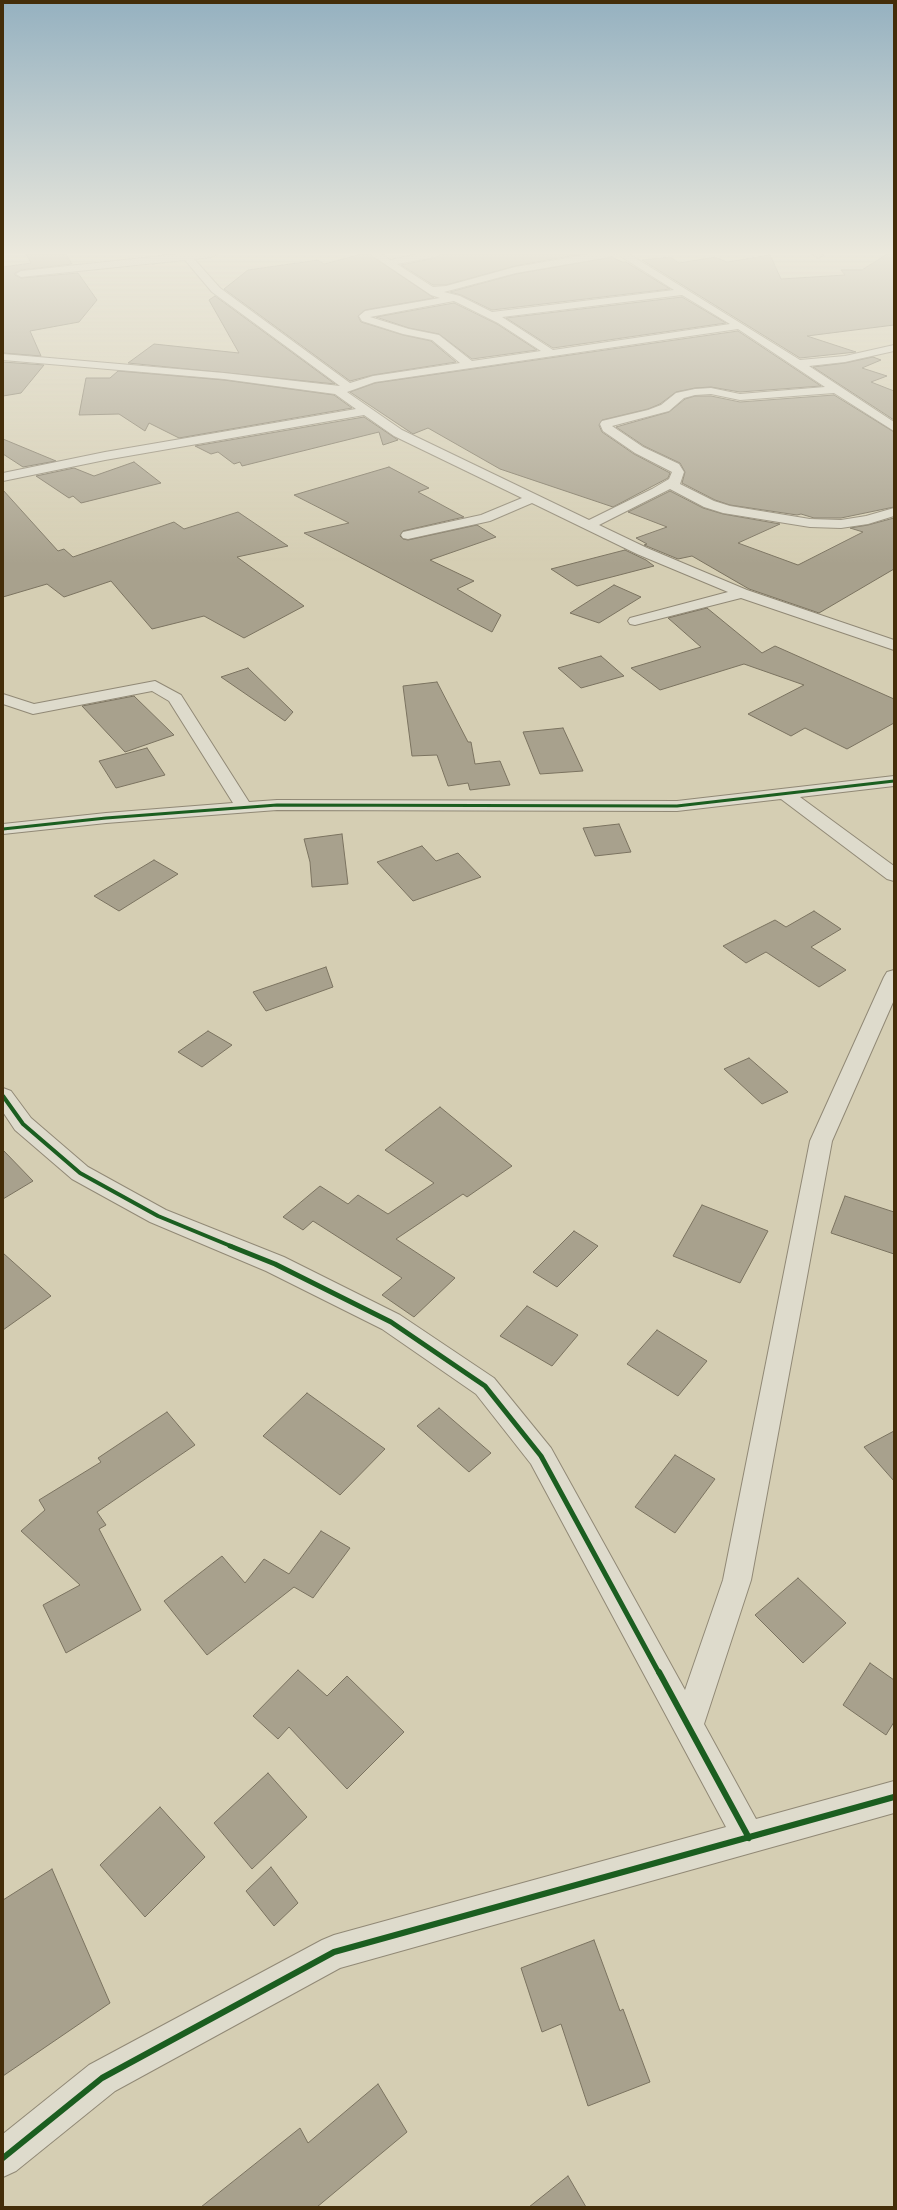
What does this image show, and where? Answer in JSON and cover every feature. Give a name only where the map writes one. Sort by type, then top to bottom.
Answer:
[{"type":"street","points":[[4,357],[344,389],[373,379],[517,357]]},
{"type":"street","points":[[303,357],[344,389],[367,411],[398,433],[642,551],[742,593],[894,645]]},
{"type":"street","points":[[460,357],[469,365]]},
{"type":"street","points":[[788,357],[894,427]]},
{"type":"street","points":[[798,364],[853,357]]},
{"type":"street","points":[[589,525],[670,484],[675,481],[678,472],[675,467],[639,450],[607,428],[606,424],[665,408],[680,395],[694,392],[711,391],[740,397],[837,389]]},
{"type":"street","points":[[3,477],[105,456],[367,411]]},
{"type":"street","points":[[670,484],[709,504],[728,510],[787,520],[824,524],[853,523],[894,512]]},
{"type":"street","points":[[408,535],[485,518],[532,498]]},
{"type":"street","points":[[635,621],[742,593]]},
{"type":"street","points":[[3,699],[33,709],[155,686],[175,698],[244,807]]},
{"type":"street","points":[[3,829],[106,818],[277,805],[677,806],[894,781]]},
{"type":"street","points":[[785,794],[894,875]]},
{"type":"street","points":[[688,1726],[737,1580],[791,1306],[821,1141],[894,977]]},
{"type":"street","points":[[3,1096],[23,1124],[80,1173],[158,1216],[275,1264],[392,1322],[485,1386],[541,1456],[749,1838]]},
{"type":"street","points":[[3,2158],[102,2078],[334,1952],[894,1797]]},
{"type":"building","points":[[136,357],[298,357],[335,384],[128,363]]},
{"type":"building","points":[[317,357],[450,357],[456,362],[373,375],[350,381]]},
{"type":"building","points":[[470,357],[485,357],[472,359]]},
{"type":"building","points":[[556,357],[777,357],[821,386],[740,392],[711,387],[695,388],[676,392],[660,404],[648,409],[602,420],[599,425],[602,432],[634,454],[670,473],[668,478],[613,507],[500,469],[428,428],[413,434],[350,392],[375,383]]},
{"type":"building","points":[[872,357],[881,360],[862,368],[887,376],[871,382],[894,391],[894,420],[813,367],[845,363]]},
{"type":"building","points":[[3,362],[44,365],[21,393],[3,396]]},
{"type":"building","points":[[118,371],[224,380],[334,395],[352,408],[179,438],[149,423],[145,431],[119,414],[79,415],[86,378],[110,378]]},
{"type":"building","points":[[834,395],[894,432],[894,507],[841,518],[814,518],[801,514],[797,515],[730,505],[715,500],[682,483],[685,472],[680,463],[644,446],[616,427],[669,412],[685,399],[695,396],[711,396],[740,402]]},
{"type":"building","points":[[364,417],[398,440],[383,445],[379,432],[242,466],[240,462],[234,464],[218,452],[211,454],[195,446]]},
{"type":"building","points":[[3,439],[56,461],[23,467],[3,454]]},
{"type":"building","points":[[134,462],[161,483],[81,503],[73,496],[69,498],[36,476],[74,468],[94,476]]},
{"type":"building","points":[[389,467],[429,488],[418,492],[464,517],[403,531],[400,536],[403,539],[408,540],[477,525],[496,537],[430,560],[474,581],[457,589],[501,615],[492,632],[304,533],[349,523],[294,495]]},
{"type":"building","points":[[3,490],[58,551],[64,549],[73,557],[174,522],[184,529],[238,512],[288,546],[237,557],[304,606],[244,638],[204,616],[152,629],[111,581],[64,597],[47,584],[3,597]]},
{"type":"building","points":[[670,491],[703,508],[723,514],[780,524],[738,543],[798,565],[863,532],[850,528],[894,518],[894,569],[819,613],[749,589],[692,556],[678,559],[644,545],[647,544],[636,538],[667,527],[628,512]]},
{"type":"building","points":[[625,550],[646,560],[654,566],[577,586],[551,569]]},
{"type":"building","points":[[614,585],[641,597],[599,623],[570,613]]},
{"type":"building","points":[[707,608],[762,653],[775,646],[894,699],[894,723],[847,749],[805,728],[791,736],[748,714],[804,685],[744,664],[660,690],[631,668],[701,647],[668,618]]},
{"type":"building","points":[[601,656],[624,676],[581,688],[558,668]]},
{"type":"building","points":[[248,668],[293,712],[285,721],[221,677]]},
{"type":"building","points":[[437,682],[468,742],[471,742],[475,764],[500,761],[510,785],[470,790],[468,783],[448,786],[437,755],[412,756],[403,686]]},
{"type":"building","points":[[134,696],[174,735],[125,752],[82,706]]},
{"type":"building","points":[[563,728],[583,771],[540,774],[523,732]]},
{"type":"building","points":[[147,748],[165,775],[116,788],[99,761]]},
{"type":"building","points":[[619,824],[631,852],[595,856],[583,828]]},
{"type":"building","points":[[342,834],[348,884],[312,887],[310,862],[304,839]]},
{"type":"building","points":[[422,846],[436,861],[458,853],[481,877],[413,901],[377,862]]},
{"type":"building","points":[[154,860],[178,874],[119,911],[94,896]]},
{"type":"building","points":[[814,911],[841,929],[811,947],[846,970],[819,987],[766,952],[746,963],[723,946],[775,920],[786,927]]},
{"type":"building","points":[[326,967],[333,987],[266,1011],[253,992]]},
{"type":"building","points":[[208,1031],[232,1045],[202,1067],[178,1052]]},
{"type":"building","points":[[749,1058],[788,1092],[762,1104],[724,1069]]},
{"type":"building","points":[[440,1107],[512,1166],[467,1197],[463,1194],[396,1239],[455,1278],[414,1317],[382,1295],[402,1278],[313,1221],[303,1230],[283,1217],[320,1186],[348,1204],[358,1195],[388,1214],[434,1183],[385,1150]]},
{"type":"building","points":[[3,1150],[33,1181],[3,1199]]},
{"type":"building","points":[[845,1196],[894,1212],[894,1254],[831,1233]]},
{"type":"building","points":[[702,1205],[768,1231],[740,1283],[673,1256]]},
{"type":"building","points":[[574,1231],[598,1246],[557,1287],[533,1272]]},
{"type":"building","points":[[3,1253],[51,1296],[3,1330]]},
{"type":"building","points":[[527,1306],[578,1335],[552,1366],[500,1336]]},
{"type":"building","points":[[657,1330],[707,1361],[678,1396],[627,1364]]},
{"type":"building","points":[[307,1393],[385,1449],[340,1495],[263,1436]]},
{"type":"building","points":[[439,1408],[491,1453],[469,1472],[417,1426]]},
{"type":"building","points":[[167,1412],[195,1445],[97,1512],[106,1525],[99,1529],[141,1610],[66,1653],[43,1605],[80,1585],[21,1531],[45,1510],[39,1500],[101,1462],[98,1458]]},
{"type":"building","points":[[894,1431],[894,1481],[864,1447]]},
{"type":"building","points":[[675,1455],[715,1479],[675,1533],[635,1507]]},
{"type":"building","points":[[321,1531],[350,1548],[313,1598],[294,1587],[207,1655],[164,1601],[222,1556],[245,1583],[264,1559],[289,1574]]},
{"type":"building","points":[[798,1578],[846,1623],[803,1663],[755,1615]]},
{"type":"building","points":[[870,1663],[894,1680],[894,1722],[886,1735],[843,1705]]},
{"type":"building","points":[[298,1670],[327,1696],[347,1676],[404,1732],[347,1789],[289,1727],[278,1739],[253,1716]]},
{"type":"building","points":[[268,1773],[307,1817],[252,1869],[214,1823]]},
{"type":"building","points":[[160,1807],[205,1857],[145,1917],[100,1865]]},
{"type":"building","points":[[271,1867],[298,1903],[274,1926],[246,1891]]},
{"type":"building","points":[[52,1869],[110,2003],[3,2076],[3,1900]]},
{"type":"building","points":[[594,1940],[620,2011],[623,2009],[650,2082],[588,2106],[561,2024],[542,2032],[521,1968]]},
{"type":"building","points":[[378,2084],[407,2132],[317,2207],[201,2207],[300,2128],[308,2143]]},
{"type":"building","points":[[568,2176],[586,2207],[529,2207]]},
{"type":"cycle path","points":[[3,829],[106,818],[277,805],[677,806],[894,781]]},
{"type":"cycle path","points":[[3,1096],[23,1124],[80,1173],[158,1216],[275,1264],[391,1322],[485,1386],[541,1456],[749,1838]]},
{"type":"cycle path","points":[[3,2158],[102,2078],[334,1952],[894,1797]]}]
